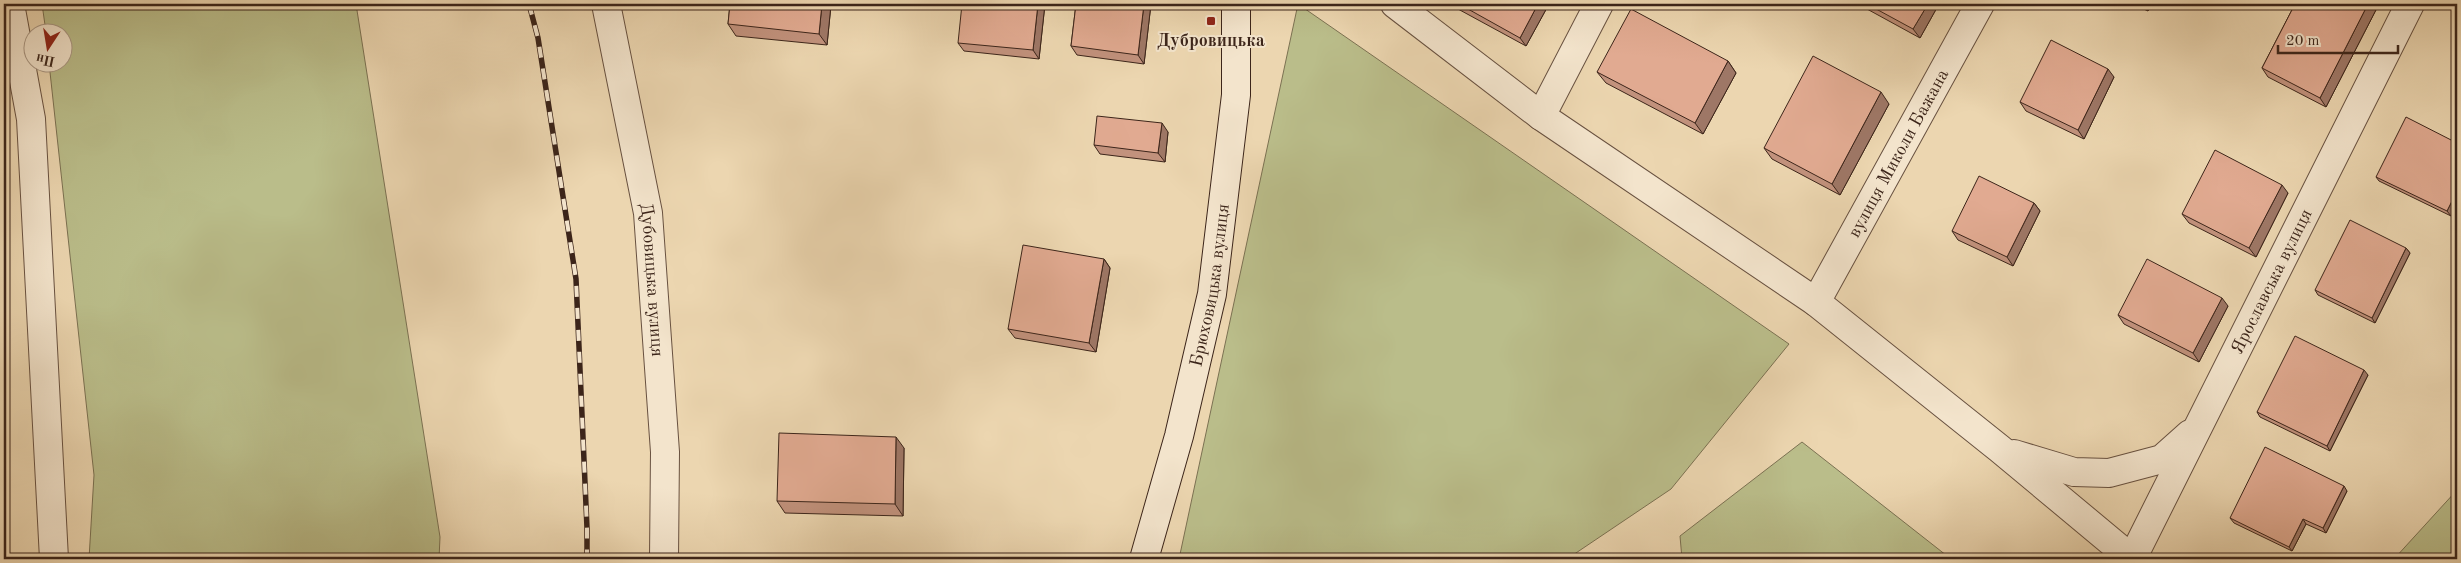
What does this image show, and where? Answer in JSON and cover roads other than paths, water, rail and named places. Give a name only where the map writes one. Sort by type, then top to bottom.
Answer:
[{"type":"street","points":[[10,4],[31,119],[54,559]]},
{"type":"street","name":"Дубовицька вулиця","points":[[606,4],[648,213],[665,452],[664,559]]},
{"type":"street","name":"Брюховицька вулиця","points":[[1144,559],[1179,436],[1212,294],[1236,95],[1236,4]]},
{"type":"street","points":[[1395,4],[1542,116],[1816,302],[2000,449],[2132,559]]},
{"type":"street","points":[[1542,116],[1599,4]]},
{"type":"street","name":"вулиця Миколи Бажана","points":[[1816,302],[1980,4]]},
{"type":"street","name":"Ярославська вулиця","points":[[2132,559],[2410,4]]},
{"type":"street","points":[[2000,449],[2074,472],[2109,473],[2162,459],[2200,425]]},
{"type":"railway","points":[[529,4],[538,38],[576,279],[587,559]]},
{"type":"place","name":"Дубровицька","points":[[1211,21]]}]
